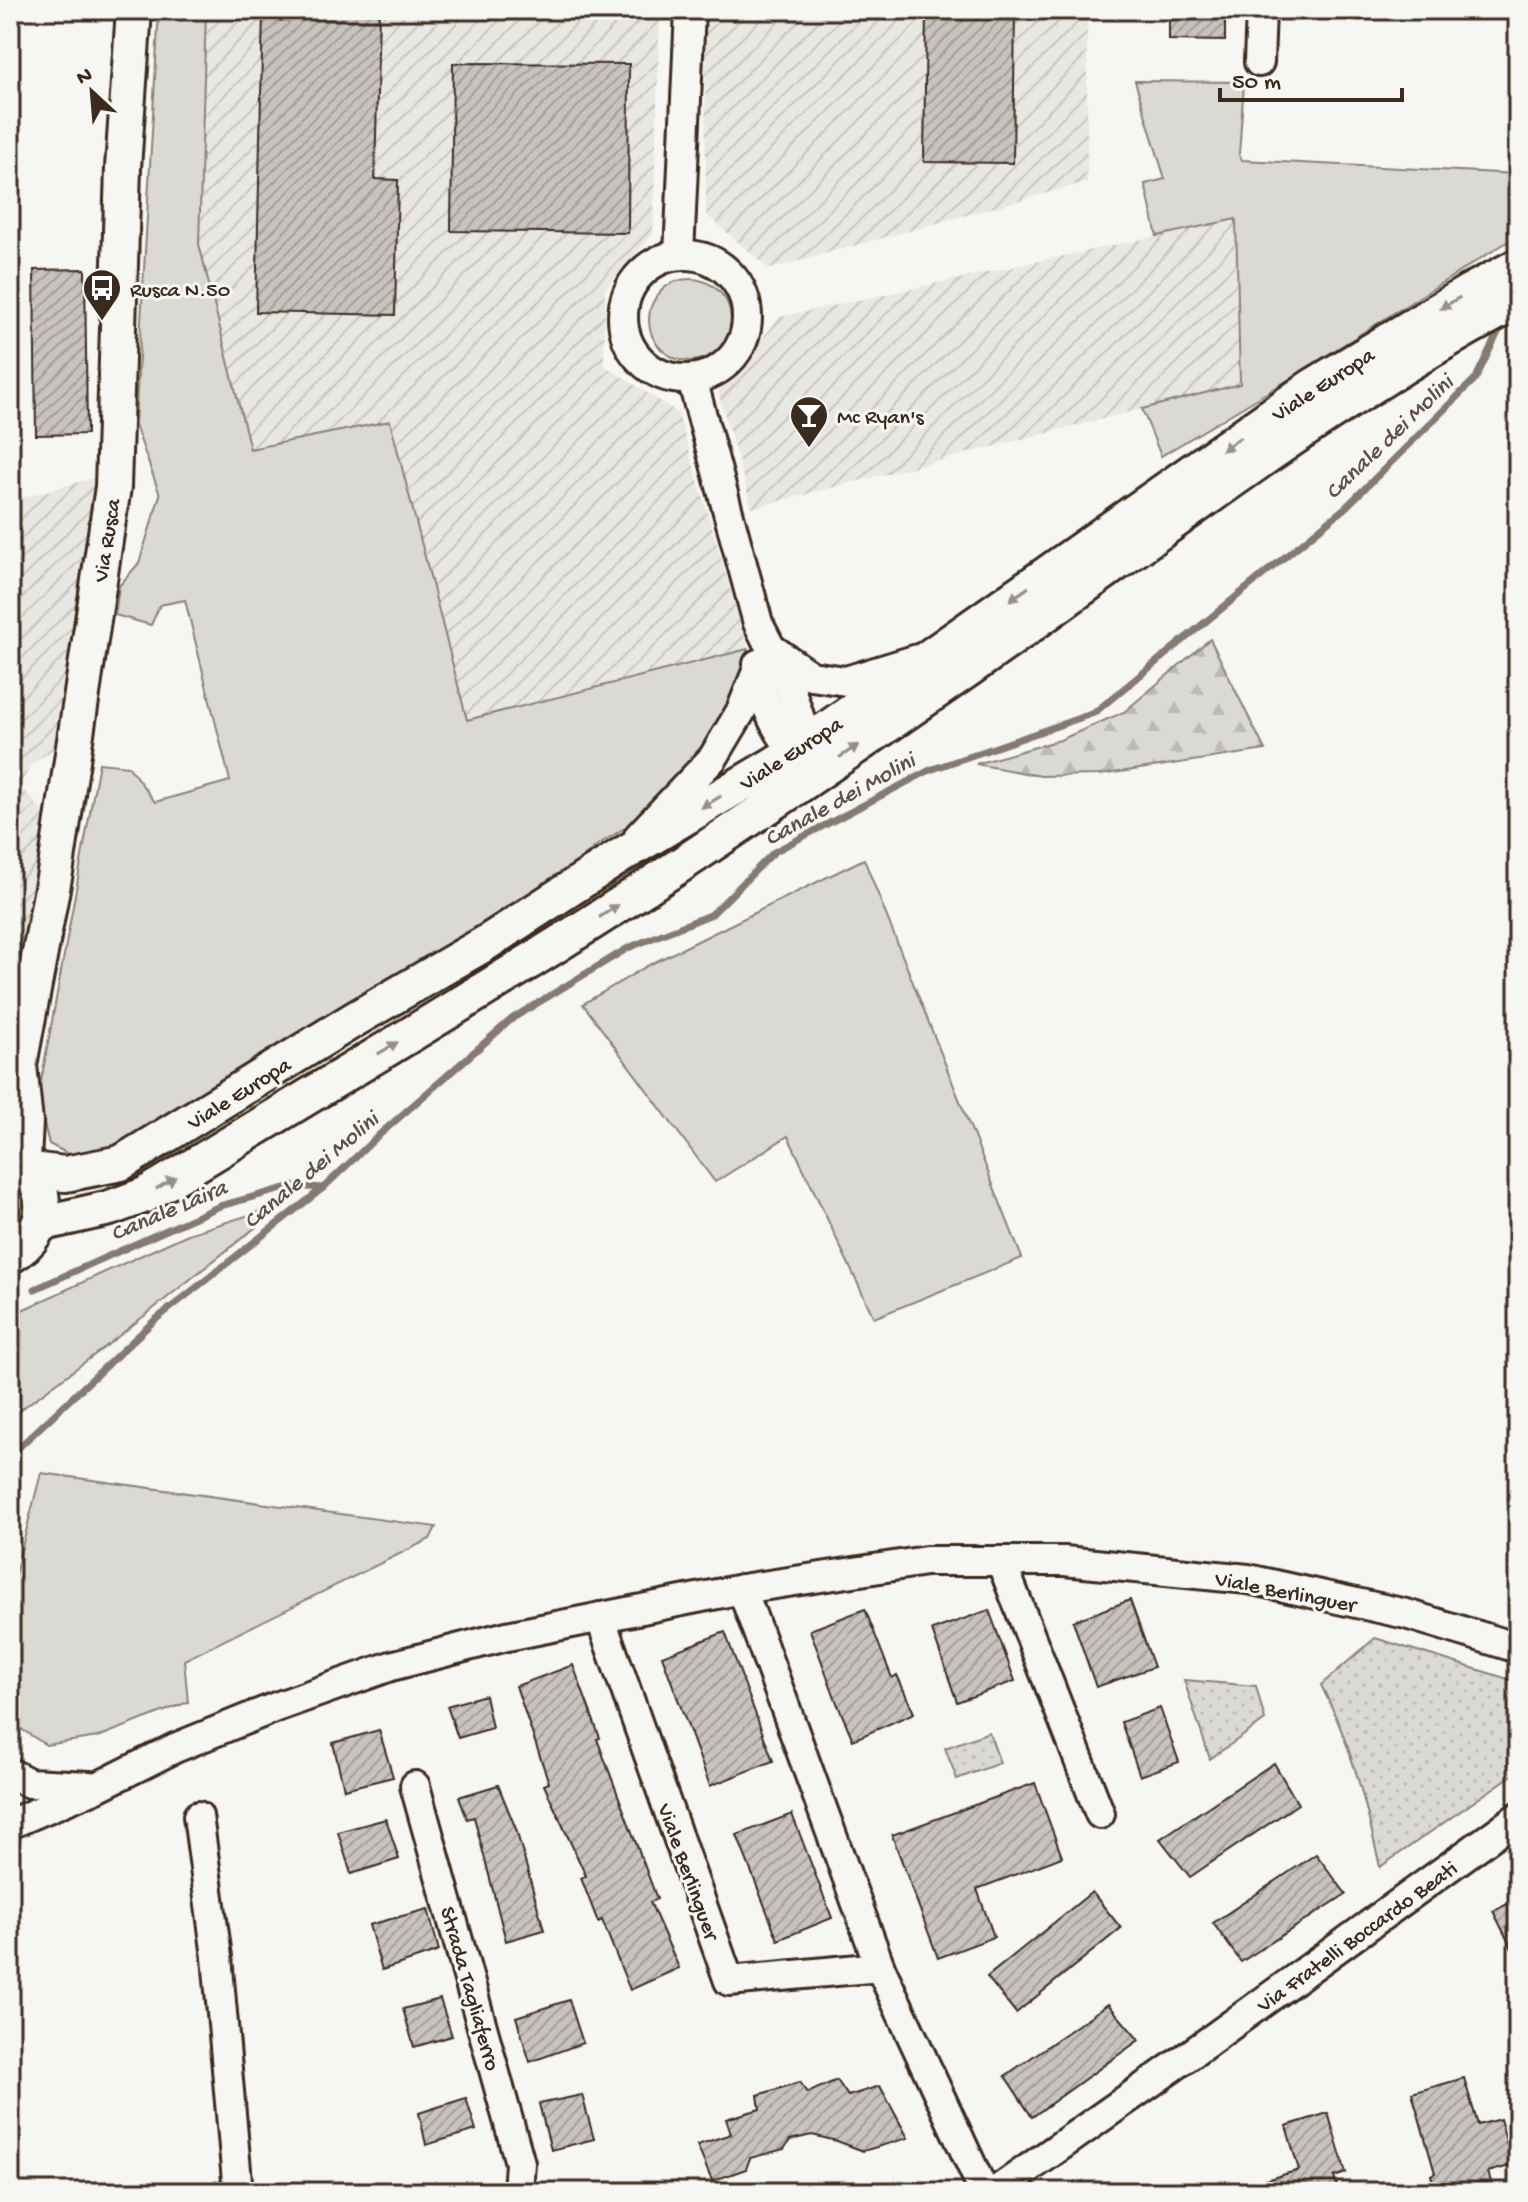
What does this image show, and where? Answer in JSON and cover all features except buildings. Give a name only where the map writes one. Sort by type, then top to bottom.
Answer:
[{"type":"street","name":"Via Rusca","points":[[21,1161],[25,1122],[14,1076],[56,867],[113,487],[123,168],[134,10]]},
{"type":"street","points":[[679,255],[690,10]]},
{"type":"street","points":[[1259,62],[1261,10]]},
{"type":"street","points":[[679,255],[700,256],[719,265],[734,279],[744,297],[747,316],[745,334],[738,351],[710,375],[692,379],[665,376],[641,362],[623,330],[623,309],[629,289],[642,272],[659,260],[679,255]]},
{"type":"street","name":"Viale Europa","points":[[39,1224],[110,1208],[145,1195],[555,945],[712,845],[806,756],[934,654],[1313,386],[1467,293],[1518,266]]},
{"type":"street","name":"Viale Europa","points":[[21,1161],[65,1174],[121,1163],[355,1019],[486,943],[622,855],[958,677],[1334,410],[1466,329],[1518,301]]},
{"type":"street","points":[[692,379],[765,659],[791,690],[806,756]]},
{"type":"street","points":[[765,659],[811,676],[846,681],[934,654]]},
{"type":"street","points":[[622,855],[713,758],[741,711],[765,659]]},
{"type":"street","points":[[10,1256],[32,1239],[43,1206],[40,1187],[21,1161]]},
{"type":"street","name":"Viale Berlinguer","points":[[10,1824],[99,1786],[175,1748],[276,1707],[391,1666],[507,1636],[742,1589],[926,1561],[1064,1561],[1248,1579],[1406,1614],[1518,1648]]},
{"type":"street","points":[[1001,1561],[1100,1814]]},
{"type":"street","points":[[742,1589],[880,1967],[984,2192]]},
{"type":"street","name":"Viale Berlinguer","points":[[600,1617],[729,1981],[880,1967]]},
{"type":"street","points":[[10,1813],[14,1800],[10,1776],[29,1783],[99,1786]]},
{"type":"street","name":"Strada Tagliaferro","points":[[415,1786],[520,2163],[518,2192]]},
{"type":"street","points":[[198,1816],[217,1957],[238,2192]]},
{"type":"street","name":"Via Fratelli Boccardo Beati","points":[[995,2192],[1518,1817]]},
{"type":"shaded area","points":[[206,10],[660,10],[653,234],[605,289],[604,365],[678,413],[748,649],[467,720],[390,421],[250,450],[199,244]]},
{"type":"shaded area","points":[[705,10],[1087,10],[1087,182],[769,269],[706,214]]},
{"type":"shaded area","points":[[1236,219],[1240,384],[752,508],[718,392],[780,317]]},
{"type":"shaded area","points":[[105,475],[60,745],[32,764],[20,785],[46,815],[10,1003],[10,501]]},
{"type":"green space","points":[[159,10],[206,10],[199,244],[250,449],[390,421],[467,720],[748,649],[733,699],[703,751],[645,815],[596,846],[542,895],[118,1155],[76,1158],[49,1144],[38,1098],[99,763],[128,766],[155,802],[230,781],[185,600],[160,605],[151,625],[115,615],[119,586],[139,563],[160,495],[135,425]]},
{"type":"green space","points":[[1135,81],[1244,82],[1239,155],[1242,160],[1518,174],[1518,235],[1161,456],[1142,409],[1240,384],[1236,219],[1157,236],[1145,184],[1165,179]]},
{"type":"green space","points":[[690,279],[706,282],[719,291],[728,304],[731,320],[728,336],[719,349],[706,358],[690,361],[674,358],[661,349],[652,336],[649,320],[652,304],[661,291],[674,282]]},
{"type":"green space","points":[[1210,639],[1265,750],[1100,775],[1041,776],[976,764],[1060,740],[1124,712]]},
{"type":"green space","points":[[864,859],[1022,1258],[874,1318],[788,1136],[715,1182],[583,1004],[649,965]]},
{"type":"green space","points":[[10,1178],[22,1192],[25,1207],[20,1222],[10,1236]]},
{"type":"green space","points":[[285,1204],[19,1411],[22,1310],[188,1234]]},
{"type":"green space","points":[[41,1473],[436,1527],[430,1539],[184,1660],[188,1702],[98,1737],[46,1745],[12,1723],[10,1716],[10,1594]]},
{"type":"green space","points":[[1375,1638],[1518,1682],[1518,1771],[1380,1867],[1349,1751],[1321,1685]]},
{"type":"green space","points":[[1184,1680],[1256,1686],[1265,1720],[1210,1759]]},
{"type":"green space","points":[[989,1732],[1000,1763],[957,1779],[945,1748]]},
{"type":"waterway","name":"Canale dei Molini","points":[[10,1473],[15,1451],[155,1320],[323,1188],[513,1018],[628,948],[712,914],[774,852],[930,770],[1094,713],[1346,507],[1476,378],[1502,324]]},
{"type":"waterway","name":"Canale Laira","points":[[35,1289],[220,1206],[293,1186],[323,1188]]},
{"type":"place","name":"Rusca N.50","points":[[102,322]]},
{"type":"place","name":"Mc Ryan's","points":[[809,449]]}]
